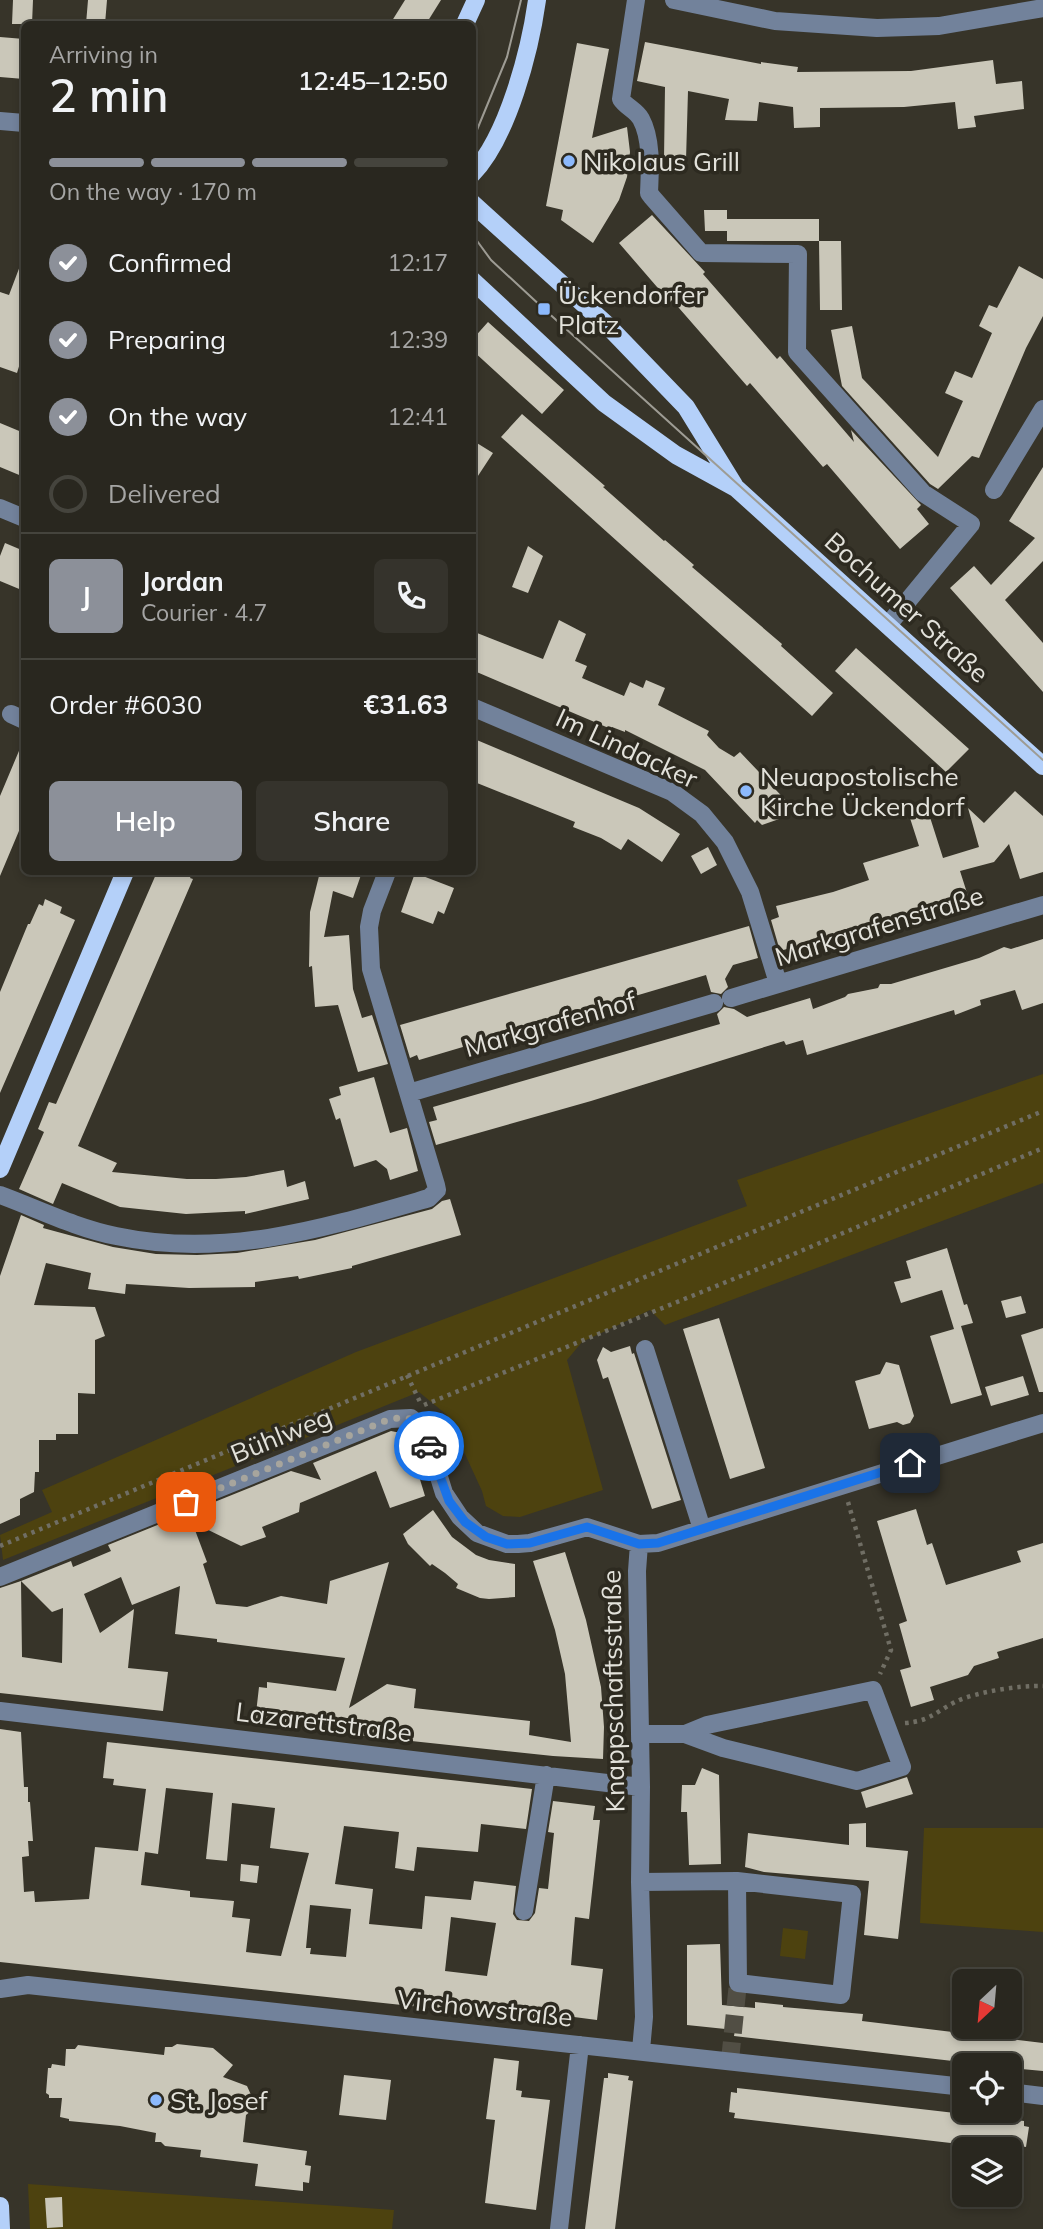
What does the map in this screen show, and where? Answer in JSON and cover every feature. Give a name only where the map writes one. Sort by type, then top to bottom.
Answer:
[{"type":"main road","points":[[466,21],[476,0]]},
{"type":"main road","points":[[476,167],[502,125],[533,30],[537,0]]},
{"type":"main road","name":"Bochumer Straße","points":[[476,207],[607,325],[686,407],[736,488]]},
{"type":"main road","name":"Bochumer Straße","points":[[476,284],[604,403],[676,455],[736,488],[1043,766]]},
{"type":"main road","points":[[0,1169],[124,875]]},
{"type":"main road","points":[[0,2206],[1,2229]]},
{"type":"street","points":[[636,0],[621,99],[640,118],[644,127],[649,193],[701,253],[798,254],[797,352],[923,493],[971,524],[888,625]]},
{"type":"street","points":[[674,0],[775,21],[877,28],[939,26],[1043,8]]},
{"type":"street","points":[[0,121],[21,123]]},
{"type":"street","points":[[993,490],[1043,408]]},
{"type":"street","points":[[0,508],[21,517]]},
{"type":"street","name":"Im Lindacker","points":[[476,709],[672,792],[702,814],[725,842],[750,892],[778,983]]},
{"type":"street","points":[[0,1195],[113,1236],[171,1243],[237,1243],[330,1226],[429,1198],[437,1190],[371,969],[368,942],[372,911],[386,875]]},
{"type":"street","name":"Markgrafenstraße","points":[[717,1002],[1043,905]]},
{"type":"street","name":"Markgrafenhof","points":[[409,1093],[717,1002]]},
{"type":"street","points":[[645,1349],[702,1529]]},
{"type":"street","name":"Bühlweg","points":[[0,1577],[390,1419],[420,1419]]},
{"type":"street","points":[[420,1419],[444,1493],[460,1517],[477,1533],[507,1544],[518,1544],[587,1527],[639,1544]]},
{"type":"street","name":"Knappschaftsstraße","points":[[641,2050],[644,2017],[640,1882],[639,1544],[658,1543],[1043,1423]]},
{"type":"street","points":[[640,1734],[685,1734],[723,1748],[857,1781],[902,1766],[873,1690],[708,1725],[685,1734]]},
{"type":"street","name":"Lazarettstraße","points":[[0,1711],[641,1787]]},
{"type":"street","points":[[524,1911],[546,1775]]},
{"type":"street","points":[[640,1882],[737,1881],[852,1894],[841,1995],[738,1983],[737,1881]]},
{"type":"street","name":"Virchowstraße","points":[[0,1989],[28,1985],[952,2086]]},
{"type":"street","points":[[559,2229],[580,2045]]},
{"type":"street","points":[[1022,2093],[1043,2096]]},
{"type":"path","points":[[0,1546],[1043,1111]]},
{"type":"path","points":[[407,1375],[420,1419],[768,1265],[1043,1148]]},
{"type":"path","points":[[842,1485],[891,1650],[873,1690]]},
{"type":"path","points":[[894,1724],[923,1722],[957,1701],[1024,1685],[1043,1686]]},
{"type":"shaded area","points":[[1043,1074],[1043,1183],[665,1325],[650,1310],[582,1342],[567,1360],[603,1490],[520,1517],[503,1516],[486,1506],[482,1491],[447,1415],[419,1392],[3,1560],[0,1535],[52,1512],[42,1490],[356,1352],[747,1206],[737,1180]]},
{"type":"shaded area","points":[[924,1828],[1043,1828],[1043,1932],[920,1923]]},
{"type":"shaded area","points":[[783,1928],[808,1931],[805,1959],[780,1956]]},
{"type":"shaded area","points":[[28,2184],[394,2210],[392,2229],[30,2229]]},
{"type":"building","points":[[13,0],[33,0],[32,21],[12,24]]},
{"type":"building","points":[[88,0],[107,0],[105,21],[86,21]]},
{"type":"building","points":[[405,0],[441,0],[428,21],[392,21]]},
{"type":"building","points":[[0,37],[21,39],[21,79],[0,77]]},
{"type":"building","points":[[645,42],[761,64],[798,67],[797,72],[911,71],[993,60],[996,84],[1022,81],[1024,109],[974,116],[976,127],[958,129],[955,102],[904,107],[820,108],[820,127],[794,128],[793,107],[759,102],[757,121],[725,120],[729,99],[688,91],[686,160],[664,159],[665,87],[637,81]]},
{"type":"building","points":[[577,43],[609,49],[592,138],[627,127],[630,152],[627,177],[619,200],[593,243],[561,220],[563,210],[546,206]]},
{"type":"building","points":[[704,210],[727,210],[727,219],[819,219],[819,241],[727,241],[727,231],[705,231]]},
{"type":"building","points":[[652,215],[705,272],[703,274],[777,359],[780,356],[854,442],[851,430],[921,505],[917,509],[929,524],[900,549],[827,464],[823,467],[750,383],[747,386],[619,243]]},
{"type":"building","points":[[819,241],[841,241],[842,310],[820,310]]},
{"type":"building","points":[[21,263],[21,360],[17,373],[0,367],[0,292],[9,295]]},
{"type":"building","points":[[1019,266],[1043,279],[1043,316],[1026,348],[979,458],[972,456],[938,489],[930,484],[842,386],[831,330],[852,326],[862,378],[938,457],[963,401],[945,393],[955,371],[972,378],[992,333],[979,326],[989,305],[997,308]]},
{"type":"building","points":[[488,322],[564,390],[542,414],[476,354],[476,336]]},
{"type":"building","points":[[522,414],[694,565],[692,567],[782,644],[781,646],[833,693],[812,716],[501,437]]},
{"type":"building","points":[[0,423],[21,432],[21,476],[0,467]]},
{"type":"building","points":[[476,442],[493,453],[476,479]]},
{"type":"building","points":[[1043,467],[1043,561],[1005,600],[1043,643],[1043,692],[950,588],[974,566],[991,585],[1035,538],[1009,521]]},
{"type":"building","points":[[5,543],[21,550],[21,590],[0,581],[0,556]]},
{"type":"building","points":[[528,546],[543,556],[528,593],[512,587]]},
{"type":"building","points":[[559,620],[586,634],[575,661],[587,666],[582,678],[624,696],[630,682],[643,688],[646,680],[665,688],[658,705],[709,731],[707,735],[719,748],[734,757],[740,752],[793,808],[782,818],[762,825],[757,820],[755,823],[705,770],[625,730],[611,729],[476,672],[476,633],[543,659]]},
{"type":"building","points":[[856,648],[969,749],[946,772],[835,671]]},
{"type":"building","points":[[476,740],[639,808],[680,834],[662,862],[628,839],[621,850],[601,838],[573,827],[575,822],[476,783]]},
{"type":"building","points":[[21,746],[21,826],[0,876],[0,796]]},
{"type":"building","points":[[1015,791],[1043,816],[1043,872],[1020,879],[1009,844],[994,862],[960,871],[968,896],[780,951],[771,920],[779,917],[776,906],[869,880],[863,863],[919,846],[909,815],[928,811],[943,858],[979,847],[968,808],[984,823]]},
{"type":"building","points":[[708,847],[717,865],[701,874],[691,856]]},
{"type":"building","points":[[156,875],[192,875],[190,878],[193,879],[78,1146],[117,1163],[112,1172],[216,1179],[284,1170],[287,1187],[305,1181],[309,1199],[245,1214],[245,1211],[186,1214],[120,1207],[62,1183],[53,1204],[19,1189],[44,1132],[38,1129],[49,1102],[56,1104]]},
{"type":"building","points":[[319,875],[361,875],[353,898],[333,891],[324,937],[349,935],[353,989],[362,1018],[372,1015],[388,1064],[358,1072],[338,1005],[315,1007],[312,966],[309,967],[310,912]]},
{"type":"building","points":[[414,875],[454,888],[444,914],[438,911],[433,924],[401,912]]},
{"type":"building","points":[[45,899],[62,907],[60,913],[75,920],[0,1093],[0,992],[28,924],[39,904],[43,906]]},
{"type":"building","points":[[749,926],[758,958],[733,965],[725,979],[728,987],[721,994],[711,992],[706,975],[419,1060],[417,1055],[410,1058],[400,1025]]},
{"type":"building","points":[[1043,939],[1043,1003],[1022,1010],[1015,990],[980,1000],[981,1005],[955,1015],[954,1010],[807,1055],[803,1040],[786,1045],[784,1041],[591,1101],[436,1145],[429,1122],[437,1120],[433,1107],[720,1024],[717,1014],[724,1007],[734,1009],[747,1017],[810,998],[813,1009],[848,994],[878,988],[880,984],[891,984],[979,958],[1004,947],[1011,949]]},
{"type":"building","points":[[374,1077],[390,1133],[407,1128],[418,1171],[390,1180],[387,1169],[376,1160],[354,1167],[340,1118],[336,1120],[329,1099],[341,1095],[339,1087]]},
{"type":"building","points":[[450,1199],[461,1235],[352,1268],[299,1279],[298,1276],[255,1282],[255,1287],[189,1288],[126,1284],[125,1294],[88,1289],[91,1273],[46,1263],[34,1305],[95,1307],[105,1336],[95,1340],[95,1394],[78,1393],[78,1434],[56,1434],[56,1440],[39,1440],[39,1472],[35,1472],[34,1492],[20,1499],[20,1515],[0,1524],[0,1276],[21,1215],[44,1225],[43,1228],[113,1247],[156,1254],[197,1255],[237,1253],[315,1240],[432,1209],[442,1201]]},
{"type":"building","points":[[947,1248],[964,1305],[967,1304],[973,1323],[961,1326],[982,1395],[951,1404],[930,1336],[954,1329],[942,1290],[901,1303],[894,1282],[911,1278],[906,1261]]},
{"type":"building","points":[[1021,1296],[1026,1313],[1006,1318],[1001,1301]]},
{"type":"building","points":[[719,1318],[765,1468],[730,1479],[683,1329]]},
{"type":"building","points":[[1043,1328],[1043,1392],[1039,1392],[1021,1335]]},
{"type":"building","points":[[630,1346],[681,1500],[652,1509],[608,1377],[603,1379],[597,1360],[603,1347],[611,1352]]},
{"type":"building","points":[[886,1362],[899,1365],[914,1416],[910,1423],[903,1425],[897,1422],[869,1429],[855,1381],[880,1374]]},
{"type":"building","points":[[1023,1376],[1029,1395],[991,1406],[985,1387]]},
{"type":"building","points":[[391,1431],[401,1433],[409,1443],[425,1496],[390,1508],[376,1471],[300,1503],[299,1512],[262,1527],[266,1537],[241,1546],[192,1522],[207,1562],[203,1564],[216,1604],[247,1607],[281,1596],[327,1604],[330,1581],[389,1562],[349,1708],[387,1684],[416,1689],[414,1708],[530,1721],[529,1735],[571,1742],[565,1674],[555,1630],[533,1561],[565,1552],[586,1620],[601,1687],[603,1759],[355,1735],[305,1728],[299,1719],[288,1726],[255,1722],[259,1687],[267,1688],[267,1682],[336,1691],[345,1658],[175,1634],[180,1586],[132,1605],[121,1577],[84,1594],[100,1633],[134,1609],[128,1668],[168,1672],[163,1711],[0,1693],[0,1588],[71,1561],[73,1567],[111,1551],[108,1545],[291,1471],[321,1480],[313,1463]],"holes":[[[21,1581],[52,1612],[63,1608],[62,1663],[22,1657]]]},
{"type":"building","points":[[916,1509],[927,1545],[932,1543],[946,1585],[1021,1562],[1017,1551],[1043,1543],[1043,1638],[997,1652],[999,1658],[974,1666],[968,1675],[930,1687],[934,1700],[911,1707],[900,1670],[911,1667],[899,1624],[907,1621],[877,1521]]},
{"type":"building","points":[[433,1510],[452,1537],[476,1555],[515,1564],[515,1597],[480,1598],[456,1588],[458,1584],[432,1564],[430,1566],[408,1544],[403,1534]]},
{"type":"building","points":[[0,1729],[21,1732],[24,1787],[28,1787],[33,1841],[28,1841],[29,1856],[22,1857],[24,1892],[34,1891],[35,1902],[89,1899],[95,1847],[138,1851],[146,1789],[113,1785],[114,1779],[103,1778],[107,1742],[532,1789],[526,1829],[481,1824],[478,1852],[417,1847],[414,1871],[395,1868],[399,1832],[344,1826],[335,1884],[373,1889],[369,1924],[422,1929],[425,1896],[471,1900],[474,1881],[516,1886],[513,1914],[517,1920],[529,1921],[535,1913],[539,1888],[548,1889],[554,1833],[548,1832],[553,1801],[595,1806],[593,1820],[600,1820],[589,1919],[575,1917],[571,1965],[603,1969],[597,2020],[551,2014],[551,2021],[0,1962]],"holes":[[[166,1788],[213,1793],[206,1859],[227,1861],[232,1803],[275,1808],[270,1848],[309,1853],[281,1956],[246,1952],[250,1919],[232,1917],[234,1901],[190,1897],[190,1891],[141,1885],[145,1852],[158,1854]],[[310,1905],[351,1909],[346,1957],[310,1954],[311,1948],[306,1948]],[[451,1917],[496,1923],[487,1976],[445,1971]]]},
{"type":"building","points":[[702,1768],[719,1775],[721,1864],[689,1865],[687,1812],[681,1812],[682,1785],[695,1785]]},
{"type":"building","points":[[907,1777],[913,1794],[866,1808],[861,1792]]},
{"type":"building","points":[[866,1823],[866,1847],[908,1851],[898,1939],[864,1935],[869,1881],[764,1872],[745,1867],[748,1833],[849,1845],[849,1824]]},
{"type":"building","points":[[241,1864],[259,1866],[257,1883],[240,1881]]},
{"type":"building","points":[[720,1944],[722,2005],[755,2008],[755,2002],[863,2014],[862,2021],[952,2032],[952,2039],[1010,2039],[1043,2043],[1043,2071],[1022,2069],[1022,2053],[952,2053],[952,2061],[734,2036],[735,2030],[687,2025],[687,1945]]},
{"type":"building","name":"St. Josef","points":[[177,2044],[213,2048],[233,2065],[223,2077],[247,2086],[252,2097],[243,2101],[251,2111],[246,2115],[243,2142],[307,2151],[305,2165],[311,2166],[309,2183],[303,2182],[303,2191],[255,2186],[258,2164],[200,2157],[201,2150],[165,2146],[161,2142],[155,2142],[156,2133],[69,2121],[60,2117],[62,2098],[49,2098],[46,2093],[48,2068],[51,2068],[52,2064],[65,2066],[66,2049],[75,2049],[78,2045],[164,2055],[165,2047]]},
{"type":"building","points":[[494,2058],[519,2061],[516,2090],[522,2091],[521,2097],[550,2100],[536,2210],[485,2203],[495,2120],[486,2119]]},
{"type":"building","points":[[608,2073],[629,2076],[628,2080],[633,2081],[615,2229],[585,2229],[604,2078],[608,2078]]},
{"type":"building","points":[[344,2075],[391,2080],[386,2120],[339,2115]]},
{"type":"building","points":[[737,2088],[952,2113],[952,2123],[1024,2121],[1024,2126],[1029,2127],[1026,2147],[1022,2146],[1022,2137],[952,2137],[952,2143],[734,2118],[735,2113],[729,2112],[731,2092],[737,2093]]},
{"type":"building","points":[[62,2197],[63,2227],[47,2228],[45,2198]]},
{"type":"tunnel","points":[[730,2060],[738,1983]]},
{"type":"tram line","points":[[476,132],[507,57],[521,0]]},
{"type":"tram line","points":[[476,239],[491,260],[544,309],[1043,760]]},
{"type":"way so far","points":[[186,1502],[390,1419],[407,1417],[419,1423],[424,1429],[429,1446]]},
{"type":"place","name":"Nikolaus Grill","points":[[569,161]]},
{"type":"place","name":"Ückendorfer Platz","points":[[544,309]]},
{"type":"place","name":"Neuapostolische Kirche Ückendorf","points":[[746,791]]},
{"type":"place","name":"St. Josef","points":[[156,2100]]},
{"type":"route","points":[[429,1446],[444,1493],[460,1517],[477,1533],[507,1544],[530,1543],[587,1527],[639,1544],[658,1543],[910,1463]]}]
